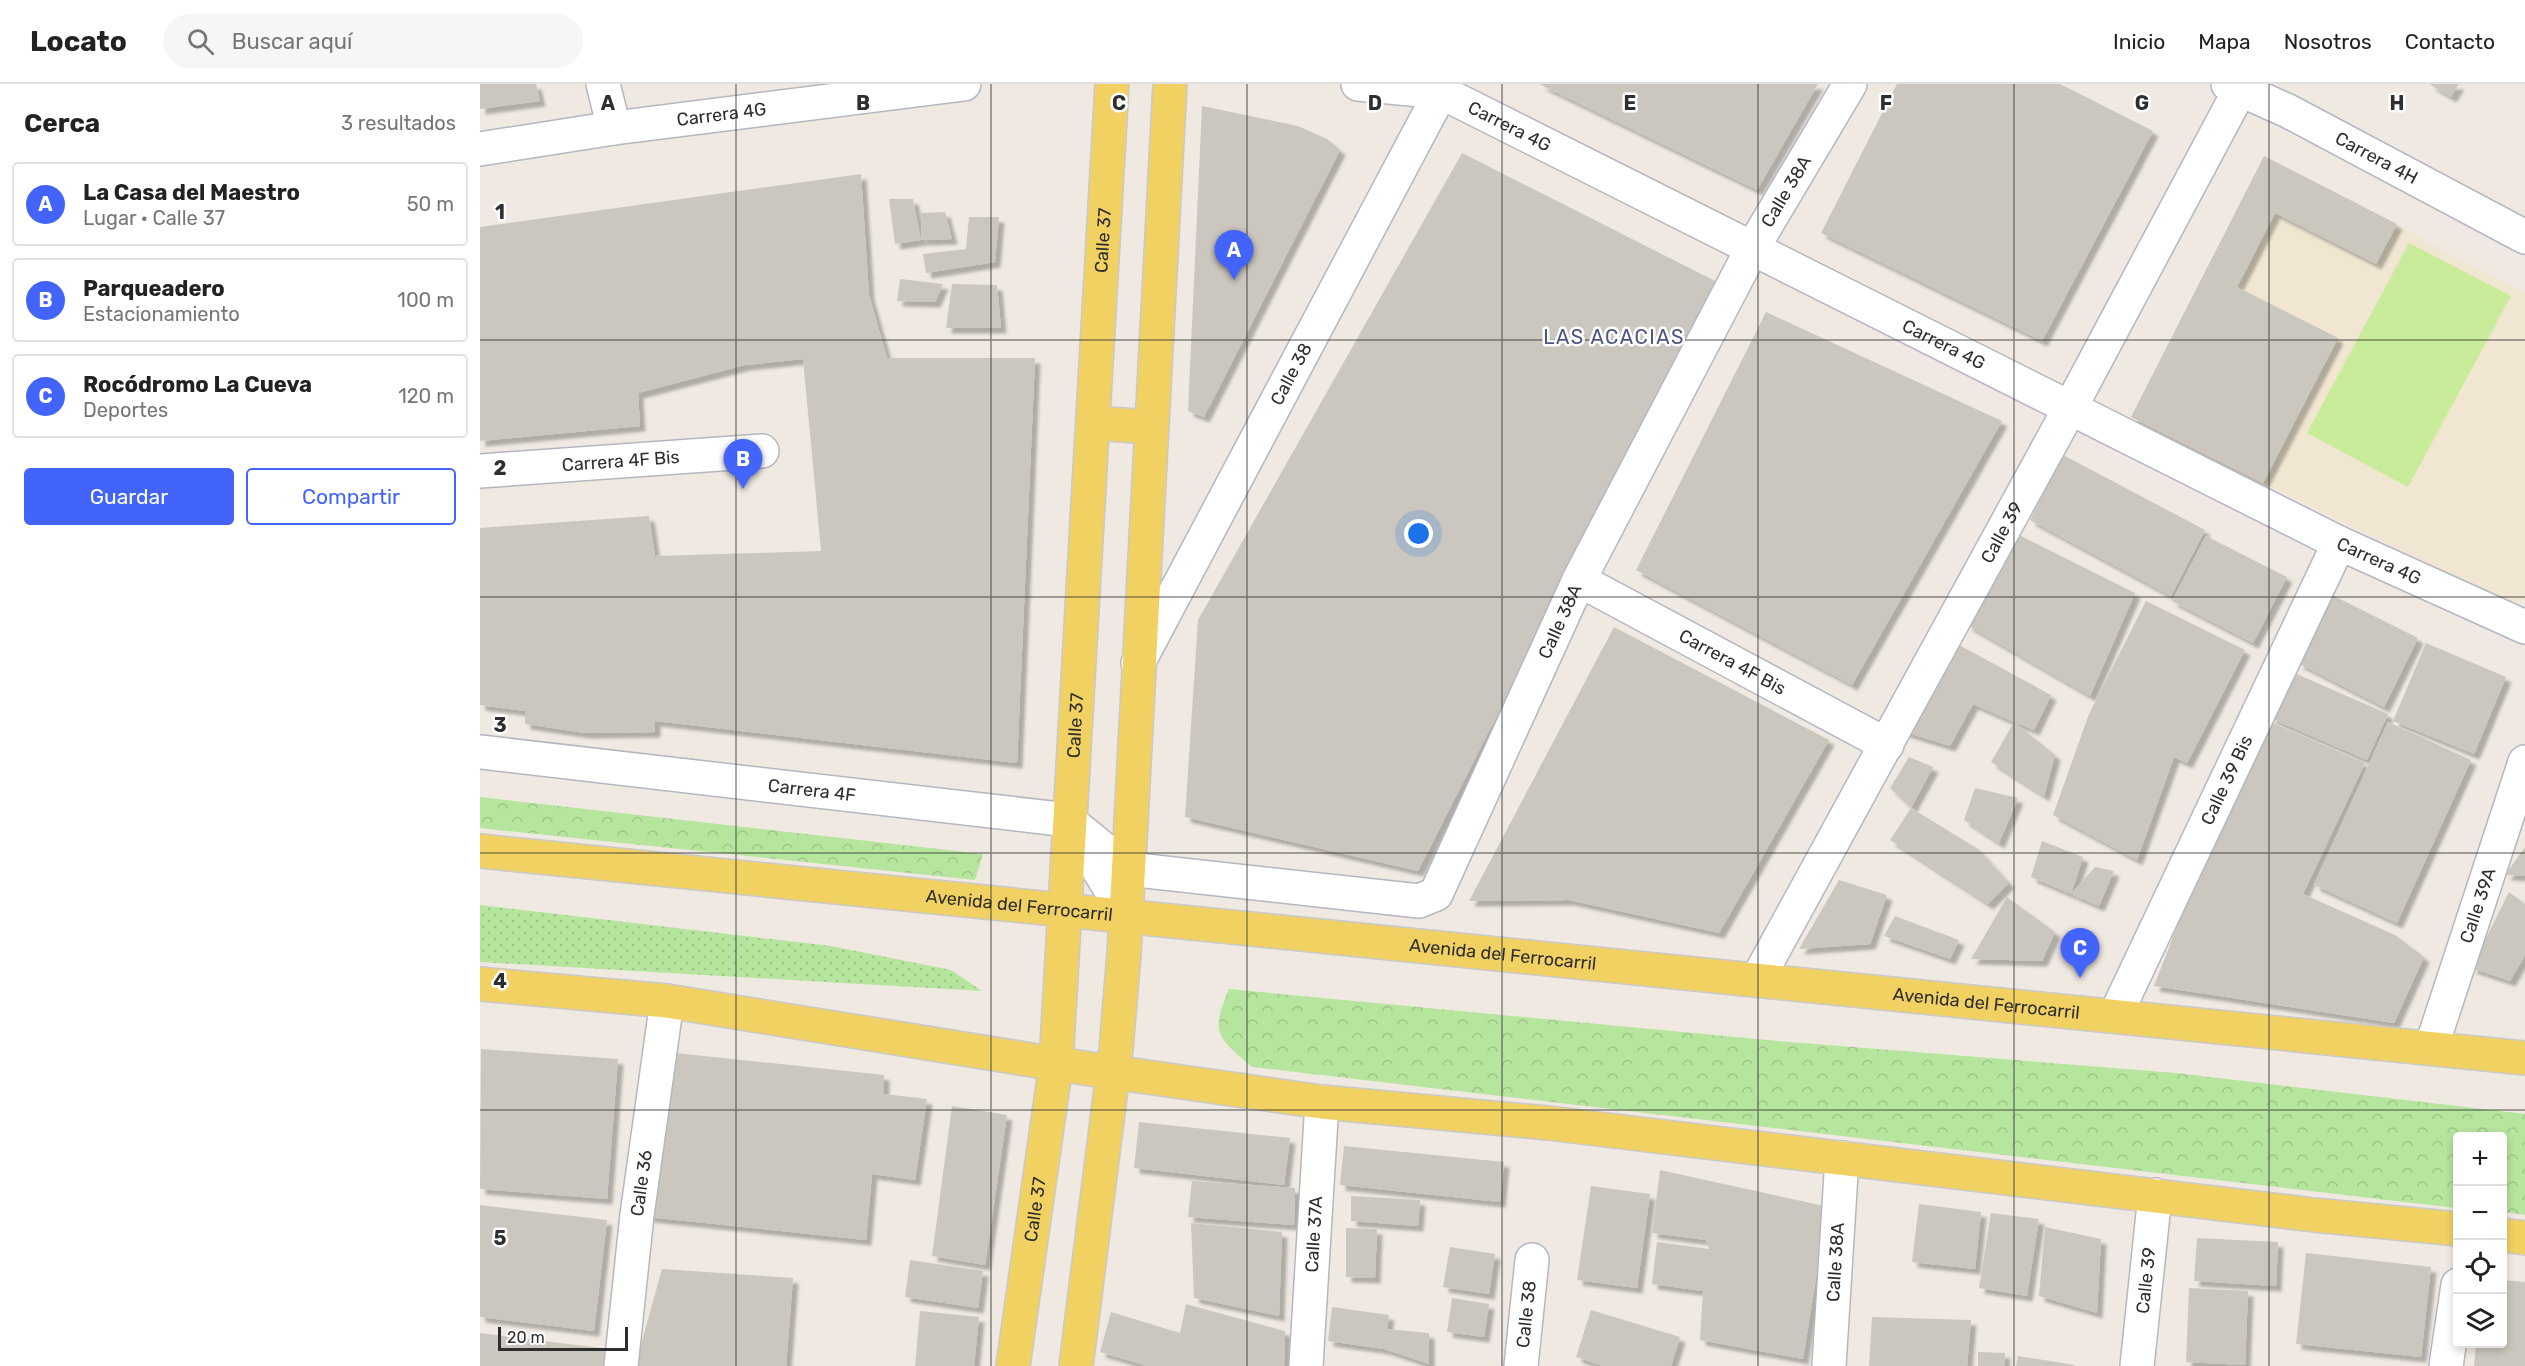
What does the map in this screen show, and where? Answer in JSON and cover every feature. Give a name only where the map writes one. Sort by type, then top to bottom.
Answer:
[{"type":"main road","name":"Calle 37","points":[[1013,1366],[1056,1064],[1068,820],[1112,84]]},
{"type":"main road","points":[[1076,1366],[1113,1072],[1126,915],[1137,663],[1170,84]]},
{"type":"main road","points":[[1093,423],[1151,427]]},
{"type":"main road","name":"Avenida del Ferrocarril","points":[[480,851],[2525,1058]]},
{"type":"main road","points":[[480,984],[667,1001],[1056,1064],[1322,1102],[1548,1123],[2453,1229]]},
{"type":"main road","points":[[2507,1236],[2525,1238]]},
{"type":"street","points":[[603,84],[614,128]]},
{"type":"street","name":"Carrera 4G","points":[[480,149],[614,128],[964,84]]},
{"type":"street","name":"Carrera 4G","points":[[1358,84],[1443,88],[1752,249],[2339,543],[2525,627]]},
{"type":"street","name":"Calle 38A","points":[[1128,869],[1419,901],[1436,894],[1579,580],[1752,249],[1851,84]]},
{"type":"street","name":"Carrera 4H","points":[[2237,86],[2525,237]]},
{"type":"street","name":"Calle 39","points":[[1756,980],[2070,408],[2237,86]]},
{"type":"street","name":"Calle 38","points":[[1137,663],[1443,88]]},
{"type":"street","name":"Carrera 4F Bis","points":[[480,471],[762,452]]},
{"type":"street","name":"Calle 39 Bis","points":[[2115,1016],[2339,543]]},
{"type":"street","name":"Carrera 4F Bis","points":[[1579,580],[1887,745]]},
{"type":"street","name":"Carrera 4F","points":[[480,752],[1068,820]]},
{"type":"street","name":"Calle 39A","points":[[2431,1048],[2525,762]]},
{"type":"street","points":[[1068,820],[1128,869]]},
{"type":"street","points":[[1068,820],[1126,915]]},
{"type":"street","name":"Calle 36","points":[[621,1366],[637,1215],[667,1001]]},
{"type":"street","name":"Calle 37A","points":[[1306,1366],[1322,1102]]},
{"type":"street","name":"Calle 38A","points":[[1829,1366],[1842,1158]]},
{"type":"street","name":"Calle 39","points":[[2137,1366],[2155,1195]]},
{"type":"street","name":"Calle 38","points":[[1521,1366],[1532,1260]]},
{"type":"street","points":[[2446,1366],[2456,1294]]},
{"type":"shaded area","points":[[2264,156],[2525,293],[2525,599],[2514,604],[2131,417]]},
{"type":"green space","points":[[2409,243],[2511,296],[2408,487],[2307,433]]},
{"type":"green space","points":[[480,797],[983,854],[975,880],[480,828]]},
{"type":"green space","points":[[480,905],[831,946],[951,970],[982,991],[480,962]]},
{"type":"green space","points":[[1229,989],[1778,1041],[2176,1073],[2525,1114],[2525,1215],[2507,1213],[2507,1132],[2453,1132],[2453,1208],[1252,1067],[1224,1041],[1220,1034],[1223,1004]]},
{"type":"building","points":[[480,84],[536,84],[540,101],[480,109]]},
{"type":"building","points":[[1539,84],[1818,84],[1757,190]]},
{"type":"building","points":[[1897,84],[2060,84],[2153,131],[2042,341],[1821,233]]},
{"type":"building","points":[[2429,84],[2459,84],[2451,97]]},
{"type":"building","points":[[1202,106],[1298,126],[1327,139],[1340,150],[1204,417],[1188,411]]},
{"type":"building","points":[[1462,153],[1717,282],[1418,871],[1185,817],[1198,620]]},
{"type":"building","points":[[2264,156],[2397,224],[2376,264],[2275,213],[2237,287],[2338,338],[2263,483],[2131,417]]},
{"type":"building","points":[[861,174],[869,295],[887,358],[1035,358],[1017,763],[655,721],[655,732],[585,733],[525,724],[525,711],[480,705],[480,528],[649,516],[655,556],[821,551],[803,359],[745,365],[638,393],[640,426],[480,441],[480,227]]},
{"type":"building","points":[[889,199],[913,199],[921,240],[895,244]]},
{"type":"building","points":[[945,212],[952,239],[921,240],[921,213]]},
{"type":"building","points":[[969,217],[999,217],[995,262],[926,273],[923,254],[966,249]]},
{"type":"building","points":[[900,279],[943,284],[935,302],[897,301]]},
{"type":"building","points":[[952,284],[997,285],[1001,328],[946,328]]},
{"type":"building","points":[[1766,312],[2002,421],[1852,685],[1636,570]]},
{"type":"building","points":[[2063,455],[2205,530],[2171,596],[2030,520]]},
{"type":"building","points":[[2015,533],[2135,593],[2090,696],[1967,625]]},
{"type":"building","points":[[2206,536],[2287,577],[2253,643],[2172,601]]},
{"type":"building","points":[[2332,595],[2418,638],[2384,707],[2298,663]]},
{"type":"building","points":[[2146,601],[2245,650],[2187,763],[2174,757],[2137,860],[2053,815],[2089,714]]},
{"type":"building","points":[[1614,627],[1829,740],[1719,933],[1569,900],[1469,901]]},
{"type":"building","points":[[2426,643],[2506,677],[2474,754],[2393,721]]},
{"type":"building","points":[[1959,645],[2051,695],[2034,730],[1973,704],[1950,746],[1895,729],[1936,688]]},
{"type":"building","points":[[2290,671],[2388,714],[2367,760],[2270,718]]},
{"type":"building","points":[[2268,721],[2365,763],[2303,894],[2395,935],[2424,957],[2394,1023],[2154,986],[2207,849]]},
{"type":"building","points":[[2014,722],[2055,755],[2044,796],[1991,762]]},
{"type":"building","points":[[2388,722],[2471,760],[2397,923],[2314,885]]},
{"type":"building","points":[[1909,757],[1933,767],[1911,808],[1890,788]]},
{"type":"building","points":[[1975,788],[2018,798],[1999,843],[1964,820]]},
{"type":"building","points":[[1911,808],[1978,849],[2009,883],[1988,904],[1890,840]]},
{"type":"building","points":[[2042,841],[2083,857],[2071,894],[2031,877]]},
{"type":"building","points":[[2525,847],[2525,876],[2505,875]]},
{"type":"building","points":[[2095,867],[2114,871],[2099,906],[2071,894]]},
{"type":"building","points":[[1839,880],[1887,895],[1870,944],[1799,949]]},
{"type":"building","points":[[2509,892],[2525,904],[2525,955],[2510,981],[2471,968]]},
{"type":"building","points":[[2007,897],[2055,932],[2042,961],[1971,959]]},
{"type":"building","points":[[1895,916],[1959,940],[1950,959],[1884,936]]},
{"type":"building","points":[[481,1049],[618,1059],[607,1199],[480,1189]]},
{"type":"building","points":[[666,1052],[884,1075],[884,1094],[927,1099],[915,1180],[872,1174],[866,1240],[648,1217]]},
{"type":"building","points":[[952,1106],[1007,1115],[985,1265],[932,1256]]},
{"type":"building","points":[[1139,1122],[1290,1138],[1284,1185],[1134,1168]]},
{"type":"building","points":[[1344,1146],[1504,1162],[1500,1202],[1340,1185]]},
{"type":"building","points":[[1660,1170],[1824,1206],[1819,1260],[1803,1359],[1700,1340],[1703,1291],[1652,1284],[1657,1242],[1709,1249],[1706,1240],[1652,1233]]},
{"type":"building","points":[[1192,1181],[1295,1188],[1294,1225],[1188,1217]]},
{"type":"building","points":[[1591,1186],[1650,1194],[1637,1288],[1577,1280]]},
{"type":"building","points":[[1351,1196],[1420,1200],[1418,1226],[1351,1221]]},
{"type":"building","points":[[1919,1204],[1981,1212],[1975,1269],[1912,1262]]},
{"type":"building","points":[[480,1205],[607,1220],[594,1331],[480,1317]]},
{"type":"building","points":[[1991,1213],[2039,1219],[2027,1296],[1979,1288]]},
{"type":"building","points":[[1191,1223],[1282,1232],[1279,1316],[1194,1298]]},
{"type":"building","points":[[2045,1227],[2101,1239],[2097,1313],[2039,1296]]},
{"type":"building","points":[[1346,1228],[1377,1229],[1375,1278],[1346,1277]]},
{"type":"building","points":[[2197,1238],[2278,1242],[2276,1286],[2194,1281]]},
{"type":"building","points":[[1450,1247],[1495,1254],[1489,1294],[1443,1287]]},
{"type":"building","points":[[2306,1253],[2431,1267],[2421,1357],[2296,1344]]},
{"type":"building","points":[[910,1260],[983,1271],[978,1308],[905,1297]]},
{"type":"building","points":[[662,1269],[793,1278],[786,1366],[635,1366]]},
{"type":"building","points":[[2507,1280],[2525,1282],[2525,1366],[2474,1366],[2476,1348],[2507,1348]]},
{"type":"building","points":[[2189,1288],[2248,1291],[2245,1365],[2186,1362]]},
{"type":"building","points":[[1452,1298],[1489,1304],[1484,1337],[1447,1332]]},
{"type":"building","points":[[1186,1304],[1285,1331],[1284,1366],[1147,1366],[1100,1352],[1111,1312],[1180,1333]]},
{"type":"building","points":[[1332,1307],[1389,1315],[1387,1329],[1429,1333],[1429,1364],[1384,1349],[1328,1341]]},
{"type":"building","points":[[1591,1310],[1680,1337],[1671,1366],[1603,1366],[1576,1357]]},
{"type":"building","points":[[920,1311],[979,1317],[974,1366],[915,1366]]},
{"type":"building","points":[[1872,1317],[1971,1320],[1967,1366],[1869,1366]]},
{"type":"building","points":[[480,1333],[608,1349],[606,1366],[480,1366]]},
{"type":"building","points":[[1978,1352],[2005,1353],[2004,1366],[1978,1366]]},
{"type":"building","points":[[2018,1356],[2075,1365],[2016,1366]]},
{"type":"place","name":"La Casa del Maestro","points":[[1234,280]]},
{"type":"place","name":"Parqueadero","points":[[743,489]]},
{"type":"place","name":"Rocódromo La Cueva","points":[[2080,978]]},
{"type":"district","name":"LAS ACACIAS","points":[[1614,337]]}]
